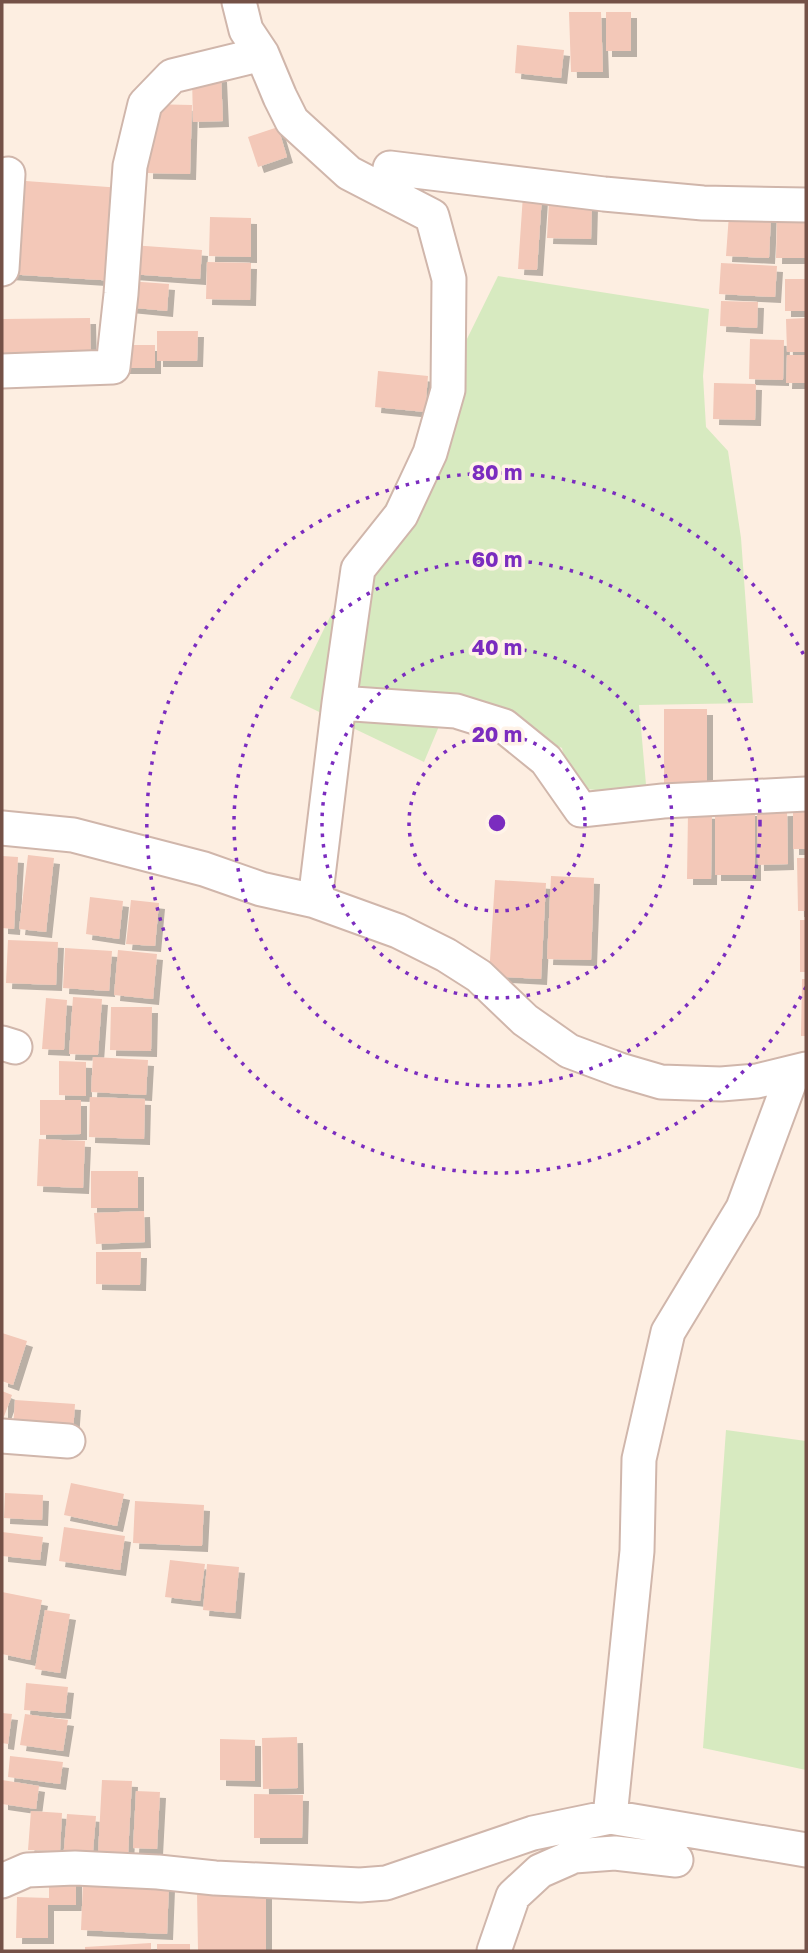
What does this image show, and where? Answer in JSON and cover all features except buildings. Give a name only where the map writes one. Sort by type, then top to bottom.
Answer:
[{"type":"street","points":[[239,2],[247,30],[262,54],[292,121],[349,173],[432,216],[449,279],[447,390],[430,453],[401,515],[358,569],[315,901]]},
{"type":"street","points":[[2,371],[113,367],[130,166],[145,104],[172,76],[262,54]]},
{"type":"street","points":[[390,168],[617,196],[704,203],[806,205]]},
{"type":"street","points":[[2,269],[8,174]]},
{"type":"street","points":[[339,703],[456,711],[504,726],[546,760],[581,810],[663,801],[806,794]]},
{"type":"street","points":[[2,828],[73,835],[204,869],[261,889],[315,901],[398,931],[480,976],[525,1020],[569,1051],[620,1070],[661,1082],[721,1084],[757,1081],[799,1071]]},
{"type":"street","points":[[610,1817],[636,1562],[639,1459],[668,1332],[743,1208],[799,1071]]},
{"type":"street","points":[[2,1436],[68,1441]]},
{"type":"street","points":[[10,1869],[75,1868],[360,1885],[386,1883],[533,1833],[610,1817],[806,1850]]},
{"type":"street","points":[[494,1951],[513,1896],[540,1871],[574,1856],[615,1853],[676,1860]]},
{"type":"green space","points":[[498,276],[709,309],[703,376],[706,427],[728,451],[741,538],[753,703],[639,705],[647,796],[570,787],[562,748],[450,700],[424,762],[290,698]]},
{"type":"green space","points":[[726,1430],[806,1441],[806,1770],[703,1748]]}]
